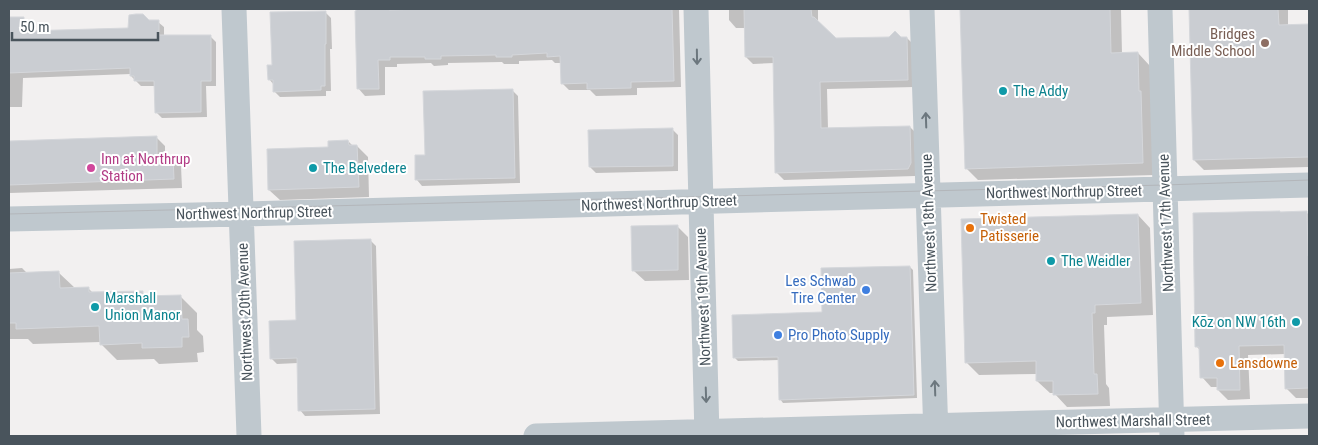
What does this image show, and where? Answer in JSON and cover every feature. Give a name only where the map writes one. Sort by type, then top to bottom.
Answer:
[{"type":"street","name":"Northwest 20th Avenue","points":[[234,9],[249,436]]},
{"type":"street","name":"Northwest 19th Avenue","points":[[696,9],[707,434]]},
{"type":"street","name":"Northwest 18th Avenue","points":[[922,9],[936,431]]},
{"type":"street","name":"Northwest 17th Avenue","points":[[1160,9],[1172,428]]},
{"type":"street","name":"Northwest Northrup Street","points":[[9,219],[1309,185]]},
{"type":"street","name":"Northwest Marshall Street","points":[[536,436],[1172,428],[1309,416]]},
{"type":"building","points":[[356,9],[672,9],[674,81],[631,82],[631,88],[587,89],[587,83],[561,84],[560,56],[547,57],[547,53],[512,55],[512,57],[496,57],[496,55],[441,56],[441,59],[390,57],[390,60],[378,60],[379,89],[357,89]]},
{"type":"building","points":[[744,9],[811,9],[812,17],[836,38],[889,37],[895,31],[901,37],[907,37],[908,80],[820,82],[821,128],[910,126],[911,163],[908,169],[775,173],[773,57],[745,57]]},
{"type":"building","points":[[960,9],[1110,9],[1111,53],[1138,52],[1143,163],[965,169]]},
{"type":"building","points":[[1189,9],[1278,9],[1279,25],[1309,24],[1309,157],[1193,160]]},
{"type":"building","points":[[326,11],[325,86],[321,86],[321,90],[273,92],[273,80],[268,80],[267,65],[272,65],[270,12]]},
{"type":"building","points":[[143,14],[149,20],[159,20],[159,35],[211,35],[211,81],[201,81],[201,112],[155,113],[154,81],[134,81],[134,76],[130,76],[130,68],[9,73],[9,17],[24,17],[24,31],[128,28],[129,15]]},
{"type":"building","points":[[513,89],[515,178],[415,180],[415,155],[425,155],[423,91]]},
{"type":"building","points":[[673,128],[673,166],[589,167],[588,130]]},
{"type":"building","name":"Inn at Northrup Station","points":[[157,136],[157,156],[173,156],[174,179],[9,185],[9,141]]},
{"type":"building","name":"The Belvedere","points":[[348,140],[349,145],[357,145],[359,187],[268,190],[267,149],[328,147],[328,141]]},
{"type":"building","points":[[1307,211],[1309,388],[1285,389],[1284,345],[1239,346],[1240,390],[1217,390],[1217,378],[1200,378],[1199,347],[1195,347],[1193,213]]},
{"type":"building","name":"The Weidler","points":[[1138,214],[1141,303],[1095,305],[1095,313],[1092,313],[1094,374],[1097,374],[1098,394],[1053,395],[1053,381],[1036,381],[1036,361],[965,363],[961,219]]},
{"type":"building","points":[[678,225],[678,270],[632,271],[631,226]]},
{"type":"building","points":[[371,239],[375,409],[298,411],[297,358],[270,359],[269,321],[296,320],[294,241]]},
{"type":"building","points":[[910,266],[914,395],[779,400],[778,357],[733,358],[732,315],[822,312],[821,268]]},
{"type":"building","name":"Marshall Union Manor","points":[[59,271],[60,288],[89,287],[89,292],[143,291],[143,296],[181,295],[182,319],[188,319],[189,337],[182,337],[182,347],[142,348],[142,343],[100,345],[99,326],[16,329],[16,323],[9,323],[9,273]]},
{"type":"tram line","points":[[9,214],[1309,180]]},
{"type":"place","name":"Bridges Middle School","points":[[1265,43]]},
{"type":"place","name":"The Addy","points":[[1003,91]]},
{"type":"place","name":"Inn at Northrup Station","points":[[91,168]]},
{"type":"place","name":"The Belvedere","points":[[313,168]]},
{"type":"place","name":"Twisted Patisserie","points":[[970,228]]},
{"type":"place","name":"The Weidler","points":[[1051,261]]},
{"type":"place","name":"Les Schwab Tire Center","points":[[866,290]]},
{"type":"place","name":"Marshall Union Manor","points":[[95,307]]},
{"type":"place","name":"Kōz on NW 16th","points":[[1296,322]]},
{"type":"place","name":"Pro Photo Supply","points":[[778,335]]},
{"type":"place","name":"Lansdowne","points":[[1220,363]]}]
